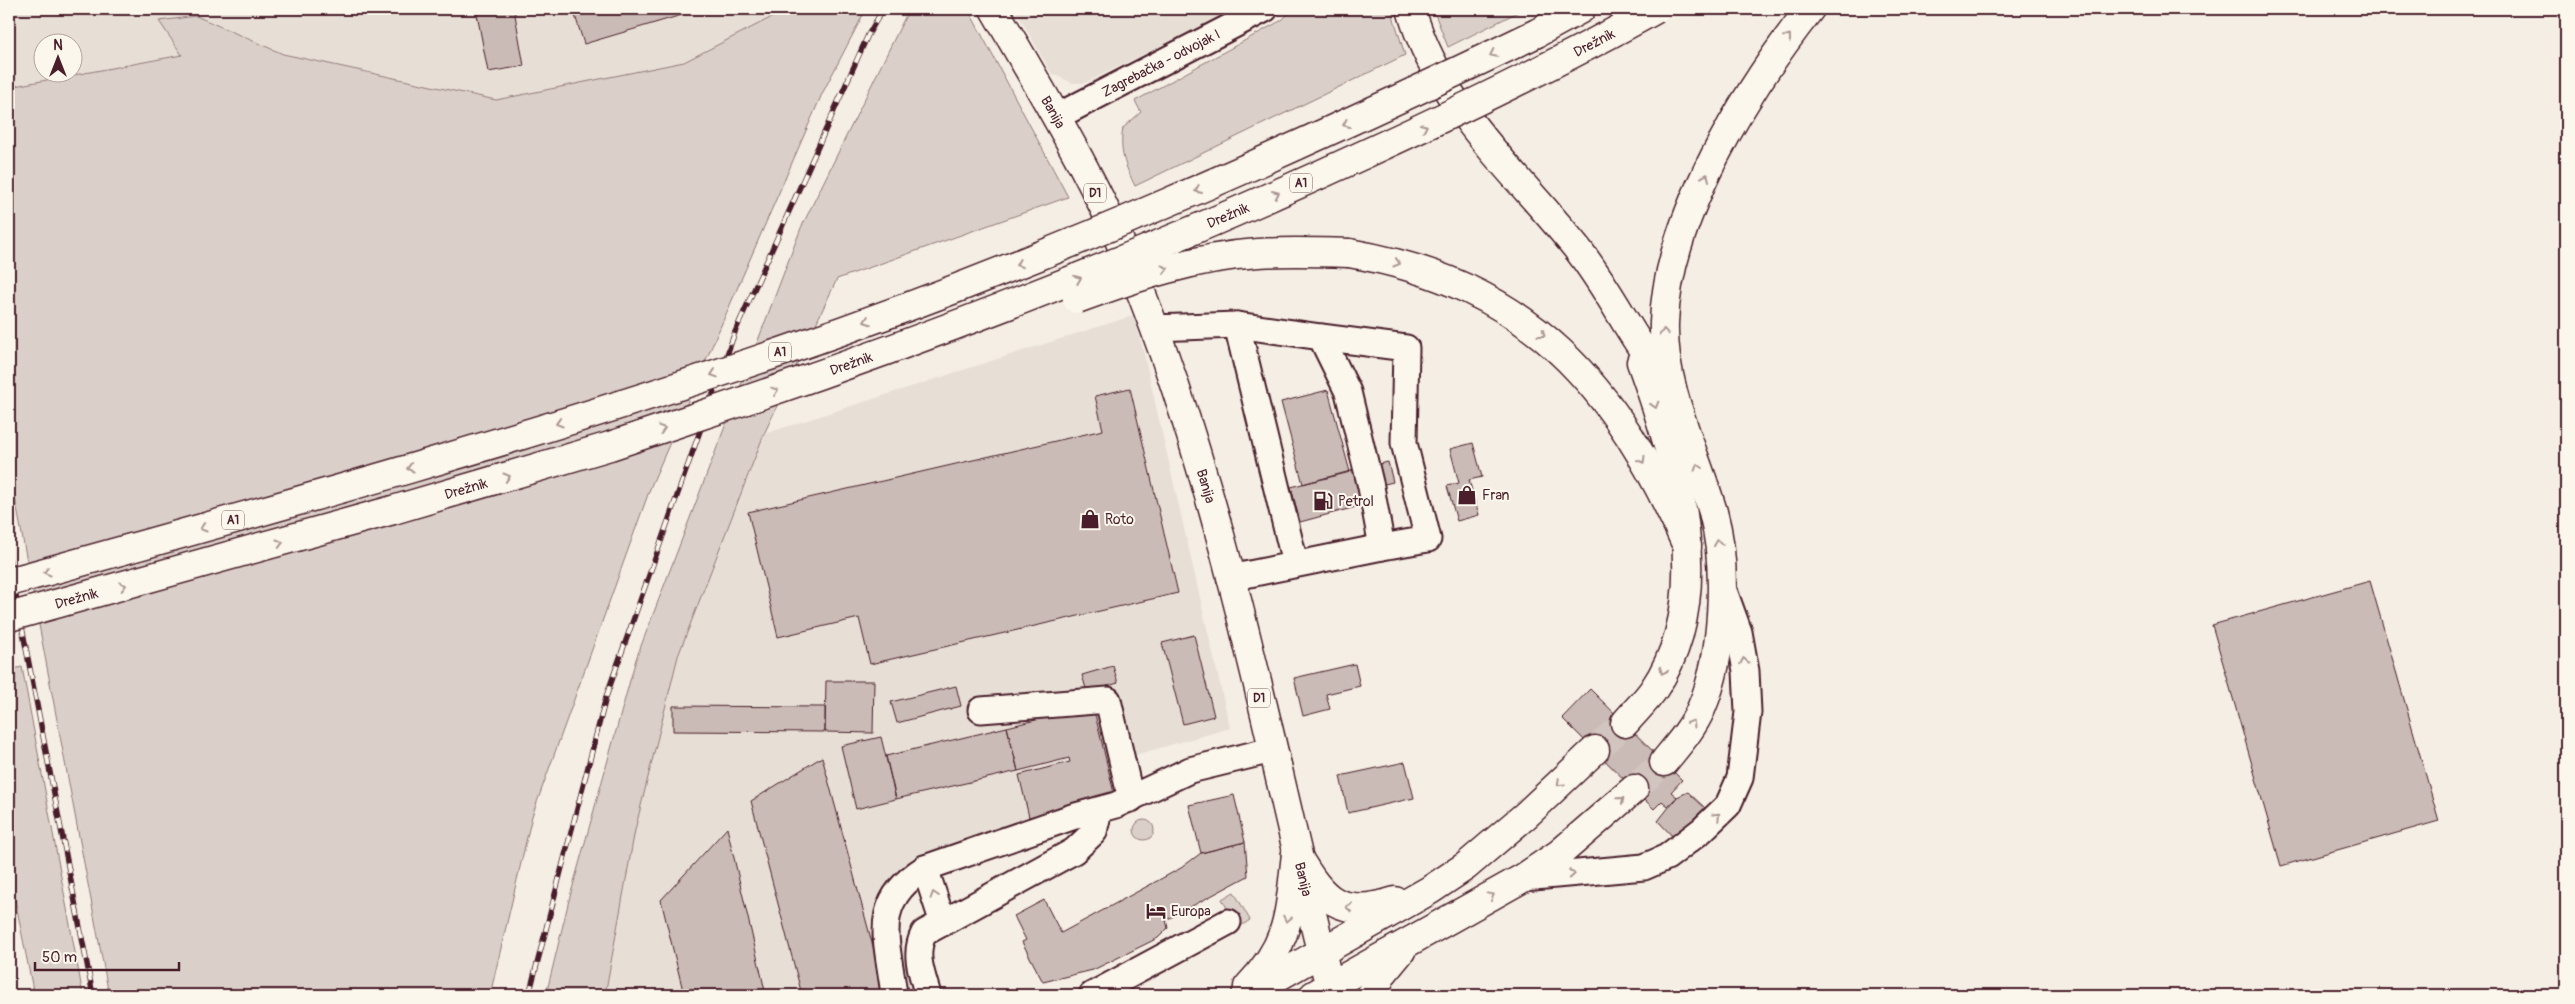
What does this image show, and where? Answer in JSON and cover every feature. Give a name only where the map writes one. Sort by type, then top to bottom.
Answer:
[{"type":"main road","name":"Banija","points":[[994,9],[1056,117],[1122,246],[1154,328],[1198,453],[1321,952],[1325,993]]},
{"type":"main road","points":[[1411,9],[1425,47],[1443,84],[1461,111],[1487,145],[1576,247],[1609,292],[1628,326],[1675,397]]},
{"type":"main road","name":"A1","points":[[9,582],[236,519],[466,451],[777,353],[910,305],[1097,233],[1235,174],[1391,103],[1537,33],[1581,9]]},
{"type":"main road","name":"Drežnik","points":[[9,617],[294,538],[610,446],[814,378],[935,334],[1111,266],[1269,198],[1540,70],[1656,9]]},
{"type":"main road","points":[[1664,762],[1684,738],[1701,709],[1710,679],[1720,632],[1722,584],[1713,514],[1675,397],[1666,356],[1664,323],[1668,288],[1683,230],[1708,171],[1743,104],[1785,40],[1810,9]]},
{"type":"main road","points":[[935,334],[959,337],[981,334],[1119,284],[1193,263],[1256,253],[1349,253],[1388,260],[1437,274],[1513,313],[1552,342],[1588,380],[1623,427],[1671,510],[1687,546]]},
{"type":"main road","points":[[1625,723],[1654,689],[1669,661],[1681,626],[1687,585],[1687,546],[1680,501],[1668,447],[1628,326]]},
{"type":"main road","points":[[1246,995],[1430,890],[1466,866],[1497,841],[1595,750]]},
{"type":"main road","points":[[1325,993],[1409,941],[1523,878],[1560,852],[1634,789]]},
{"type":"main road","points":[[1296,854],[1312,882],[1323,894],[1340,906],[1366,908],[1380,906],[1430,890]]},
{"type":"main road","points":[[1240,995],[1268,963],[1280,944],[1290,904],[1296,854]]},
{"type":"main road","points":[[1370,995],[1383,973],[1409,941]]},
{"type":"street","name":"Zagrebačka - odvojak I","points":[[1056,117],[1265,9]]},
{"type":"street","points":[[1237,324],[1295,563]]},
{"type":"street","points":[[1154,328],[1237,324],[1406,348],[1404,443],[1428,539],[1295,563],[1230,578]]},
{"type":"street","points":[[1321,337],[1348,392],[1371,487],[1382,546]]},
{"type":"street","points":[[1523,878],[1644,867],[1668,857],[1702,830],[1728,805],[1740,778],[1748,712],[1746,671],[1739,632],[1722,584]]},
{"type":"street","points":[[981,710],[1108,700],[1131,799]]},
{"type":"street","points":[[894,995],[885,922],[889,906],[898,889],[908,878],[924,868],[1072,817],[1131,799],[1190,770],[1272,750]]},
{"type":"street","points":[[928,995],[918,958],[919,943],[924,933],[1074,851],[1094,832],[1099,810]]},
{"type":"street","points":[[924,868],[943,923]]},
{"type":"street","points":[[1092,995],[1228,922]]},
{"type":"shaded area","points":[[9,9],[788,9],[684,62],[496,100],[283,54],[196,16],[182,55],[82,73],[82,32],[32,32],[32,82],[36,82],[9,87]]},
{"type":"shaded area","points":[[788,9],[866,9],[822,94],[651,486],[532,816],[490,995],[109,995],[9,466],[9,87],[36,82],[82,82],[82,73],[182,55],[159,21],[196,16],[283,54],[496,100],[684,62]]},
{"type":"shaded area","points":[[909,9],[968,9],[1068,197],[837,279],[764,434],[678,656],[635,830],[605,995],[546,995],[569,900],[636,659],[801,228]]},
{"type":"shaded area","points":[[1015,9],[1238,9],[1085,83],[1072,83],[1051,73]]},
{"type":"shaded area","points":[[1293,9],[1391,9],[1405,55],[1135,186],[1122,151],[1122,137],[1123,128],[1141,112],[1135,101],[1282,20]]},
{"type":"shaded area","points":[[1433,9],[1524,9],[1448,47]]},
{"type":"shaded area","points":[[1135,315],[1230,728],[1107,763],[1115,797],[956,867],[916,894],[902,908],[899,929],[918,995],[605,995],[635,830],[678,656],[764,434]]},
{"type":"shaded area","points":[[22,667],[83,995],[34,995],[9,869],[9,670]]},
{"type":"shaded area","points":[[1140,820],[1148,820],[1154,826],[1154,834],[1148,840],[1140,840],[1134,834],[1134,826]]},
{"type":"shaded area","points":[[1234,892],[1250,920],[1238,928],[1222,899]]},
{"type":"building","points":[[476,9],[514,9],[524,66],[488,72]]},
{"type":"building","points":[[573,9],[702,9],[584,44]]},
{"type":"building","points":[[1130,388],[1178,593],[870,664],[859,618],[778,637],[748,512],[1103,430],[1095,396]]},
{"type":"building","points":[[1328,390],[1350,472],[1303,484],[1281,402]]},
{"type":"building","points":[[1473,443],[1482,477],[1469,480],[1479,515],[1457,521],[1447,486],[1459,483],[1450,449]]},
{"type":"building","points":[[1388,462],[1393,482],[1363,489],[1358,469]]},
{"type":"building","points":[[1358,469],[1367,504],[1300,522],[1291,487]]},
{"type":"building","points":[[2370,581],[2439,821],[2281,866],[2212,625]]},
{"type":"building","points":[[1194,635],[1214,716],[1183,724],[1162,643]]},
{"type":"building","points":[[1355,664],[1360,686],[1326,694],[1330,709],[1303,716],[1294,678]]},
{"type":"building","points":[[1113,666],[1118,683],[1087,692],[1082,675]]},
{"type":"building","points":[[826,681],[874,681],[873,733],[825,732]]},
{"type":"building","points":[[956,686],[961,706],[897,723],[891,702]]},
{"type":"building","points":[[1590,689],[1682,780],[1671,792],[1677,797],[1668,806],[1662,801],[1654,809],[1562,718]]},
{"type":"building","points":[[673,706],[825,707],[825,732],[673,731]]},
{"type":"building","points":[[1093,706],[1115,797],[1029,817],[1019,775],[1070,762],[1069,758],[1018,771],[1007,727]]},
{"type":"building","points":[[1007,727],[1018,771],[896,799],[886,756]]},
{"type":"building","points":[[881,737],[896,799],[856,809],[841,746]]},
{"type":"building","points":[[822,757],[886,995],[802,995],[751,801]]},
{"type":"building","points":[[1405,762],[1414,798],[1348,813],[1340,776]]},
{"type":"building","points":[[1688,792],[1705,808],[1674,838],[1658,821],[1677,797]]},
{"type":"building","points":[[1234,795],[1245,842],[1201,853],[1189,805]]},
{"type":"building","points":[[727,828],[766,995],[684,995],[661,900]]},
{"type":"building","points":[[1245,842],[1248,876],[1166,920],[1168,928],[1158,938],[1093,970],[1043,982],[1022,942],[1026,940],[1014,916],[1044,900],[1061,933],[1181,868],[1201,853]]},
{"type":"tunnel","points":[[1595,750],[1625,723]]},
{"type":"tunnel","points":[[1634,789],[1664,762]]},
{"type":"railway","points":[[529,995],[606,697],[735,332],[868,35],[883,9]]},
{"type":"railway","points":[[9,560],[93,995]]},
{"type":"place","name":"Fran","points":[[1467,495]]},
{"type":"place","name":"Petrol","points":[[1323,501]]},
{"type":"place","name":"Roto","points":[[1090,519]]},
{"type":"place","name":"Europa","points":[[1156,911]]}]
